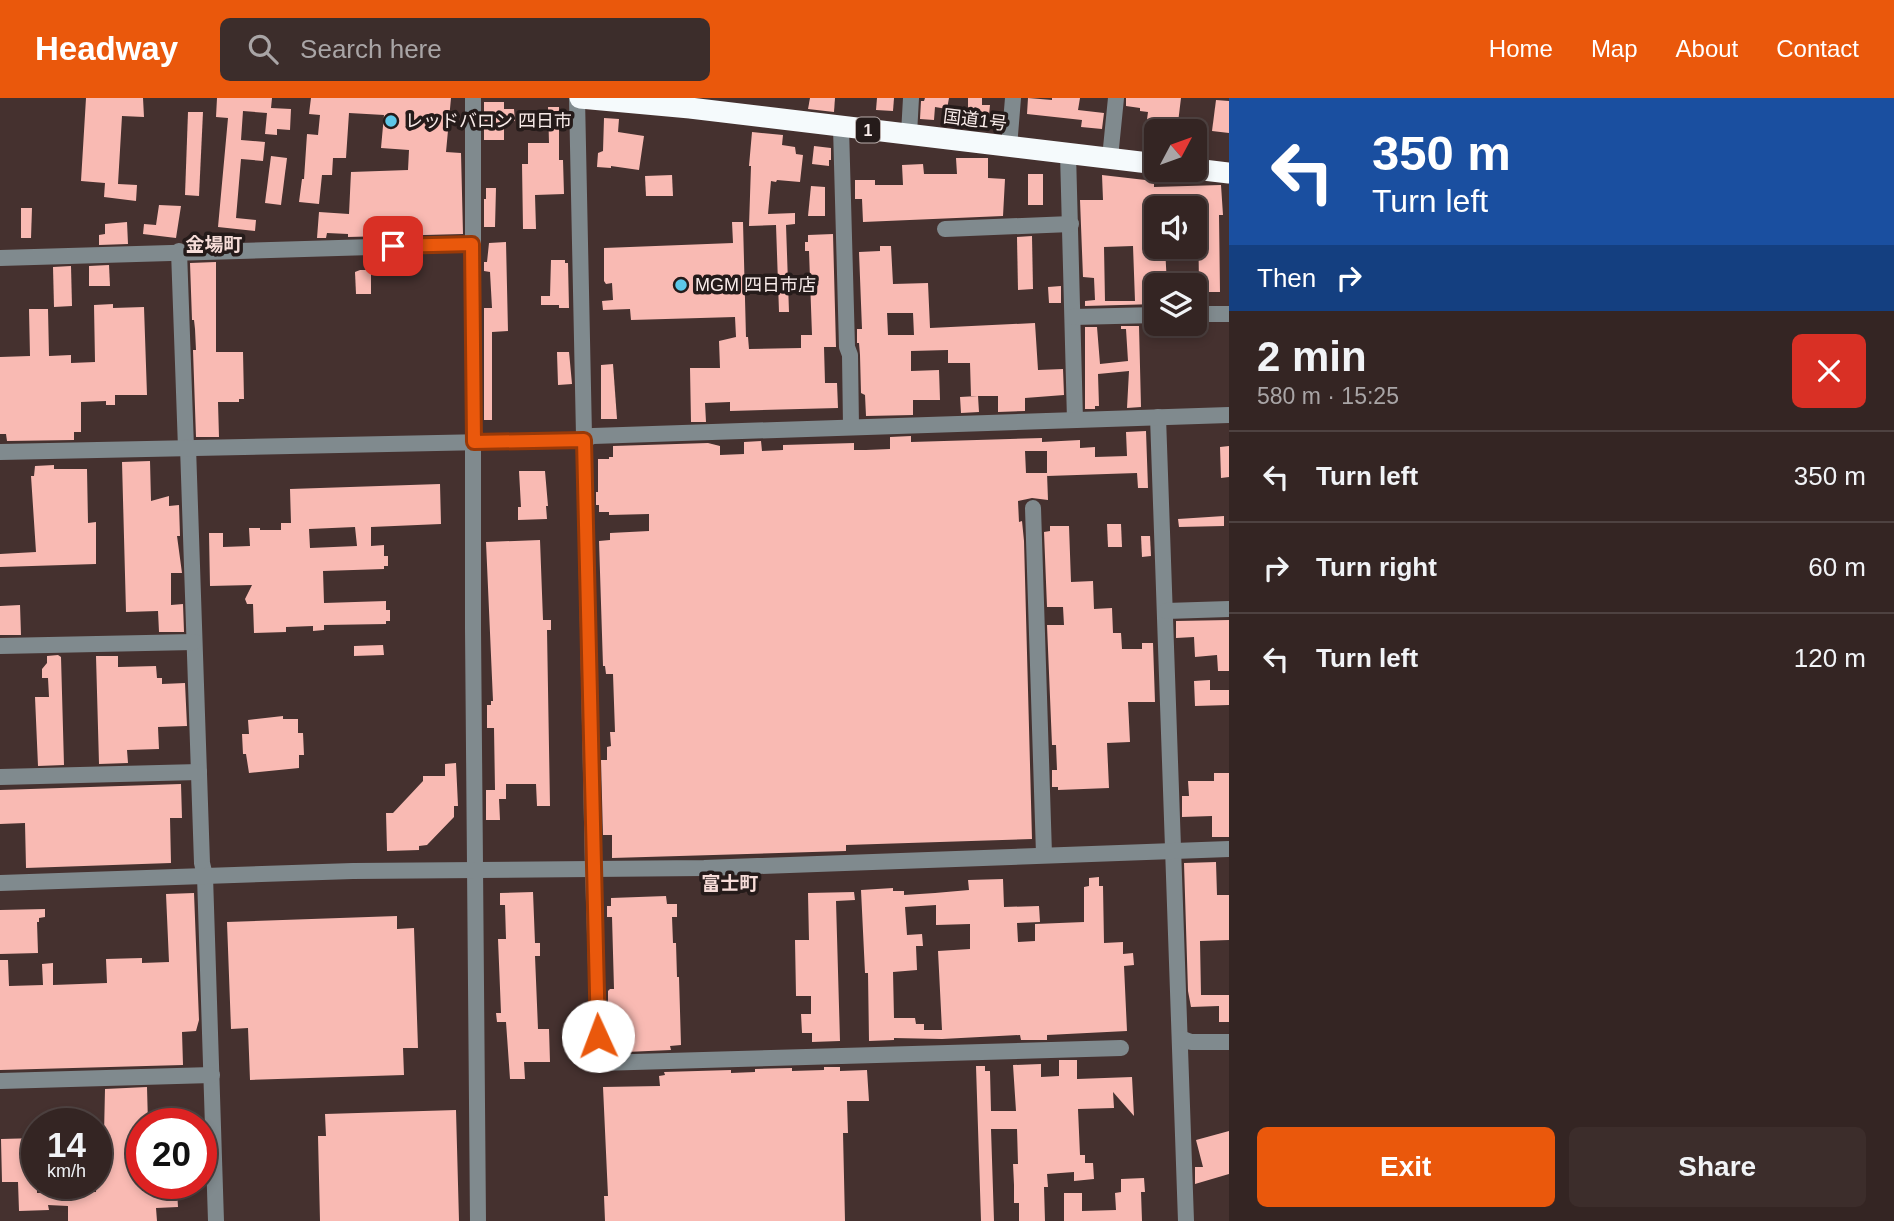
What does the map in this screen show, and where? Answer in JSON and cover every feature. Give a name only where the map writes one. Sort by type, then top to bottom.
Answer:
[{"type":"highway","name":"国道1号","points":[[578,98],[690,103],[841,127],[1144,162]]},
{"type":"highway","points":[[1208,171],[1229,173]]},
{"type":"street","points":[[473,98],[473,629],[478,1221]]},
{"type":"street","points":[[578,98],[599,1063],[1121,1048]]},
{"type":"street","points":[[909,134],[911,98]]},
{"type":"street","points":[[1009,148],[1013,98]]},
{"type":"street","points":[[1110,158],[1116,98]]},
{"type":"street","points":[[841,127],[851,427]]},
{"type":"street","points":[[1068,153],[1075,420]]},
{"type":"street","points":[[944,229],[1071,224]]},
{"type":"street","points":[[0,258],[472,244]]},
{"type":"street","points":[[180,251],[216,1221]]},
{"type":"street","points":[[1207,314],[1229,314]]},
{"type":"street","points":[[1073,317],[1144,315]]},
{"type":"street","points":[[0,452],[584,440],[593,436],[1229,415]]},
{"type":"street","points":[[1158,417],[1186,1221]]},
{"type":"street","points":[[1033,508],[1044,854]]},
{"type":"street","points":[[1166,611],[1229,609]]},
{"type":"street","points":[[0,646],[194,642]]},
{"type":"street","points":[[0,777],[199,772]]},
{"type":"street","points":[[0,883],[477,870],[704,868],[1229,849]]},
{"type":"street","points":[[1180,1038],[1191,1042],[1229,1042]]},
{"type":"street","points":[[0,1081],[212,1075]]},
{"type":"building","points":[[86,98],[143,98],[144,117],[122,116],[118,184],[137,185],[136,201],[104,197],[105,183],[81,181]]},
{"type":"building","points":[[217,98],[272,98],[271,108],[291,109],[290,130],[277,129],[277,135],[265,134],[267,113],[243,111],[241,140],[265,142],[263,161],[241,159],[236,218],[256,220],[255,231],[218,227],[228,118],[216,117]]},
{"type":"building","points":[[311,98],[451,98],[446,152],[461,153],[463,234],[348,237],[348,234],[327,233],[326,238],[317,238],[319,212],[349,214],[351,172],[408,170],[409,150],[381,148],[384,115],[349,113],[346,158],[333,158],[332,175],[322,175],[319,204],[299,202],[304,179],[307,134],[318,135],[320,115],[309,114]]},
{"type":"building","points":[[810,98],[835,98],[834,112],[808,109]]},
{"type":"building","points":[[877,98],[894,98],[893,111],[876,110]]},
{"type":"building","points":[[925,98],[949,98],[947,109],[935,107],[934,120],[920,119],[921,101]]},
{"type":"building","points":[[968,98],[982,98],[982,105],[990,105],[989,115],[968,113]]},
{"type":"building","points":[[1028,98],[1080,98],[1078,110],[1104,113],[1102,129],[1081,127],[1082,120],[1027,114]]},
{"type":"building","points":[[1126,98],[1181,98],[1178,119],[1147,119],[1148,112],[1126,106]]},
{"type":"building","points":[[1216,100],[1229,101],[1229,133],[1212,131]]},
{"type":"building","points":[[484,102],[504,102],[504,109],[514,109],[515,121],[504,122],[504,140],[484,140]]},
{"type":"building","points":[[548,107],[559,107],[559,160],[563,160],[564,194],[535,195],[536,229],[523,229],[522,164],[528,164],[528,143],[549,143]]},
{"type":"building","points":[[188,112],[203,112],[199,196],[185,195]]},
{"type":"building","points":[[604,118],[619,119],[618,132],[644,136],[639,170],[597,167],[598,153],[603,151]]},
{"type":"building","points":[[752,132],[783,135],[782,145],[795,147],[796,154],[803,155],[800,182],[771,181],[768,214],[795,213],[795,224],[786,225],[789,312],[779,312],[776,225],[749,226]]},
{"type":"building","points":[[814,146],[831,148],[829,166],[812,164]]},
{"type":"building","points":[[271,156],[287,158],[281,205],[265,203]]},
{"type":"building","points":[[956,158],[988,158],[988,178],[1005,179],[1003,216],[863,222],[862,199],[855,199],[855,180],[875,180],[875,185],[903,185],[902,165],[923,164],[924,174],[957,174]]},
{"type":"building","points":[[1028,174],[1043,174],[1043,205],[1028,205]]},
{"type":"building","points":[[672,175],[673,196],[646,196],[645,176]]},
{"type":"building","points":[[1102,175],[1154,182],[1154,187],[1221,185],[1223,215],[1219,215],[1220,292],[1207,292],[1207,273],[1199,273],[1199,259],[1207,259],[1207,196],[1144,196],[1144,259],[1166,259],[1166,273],[1144,273],[1144,304],[1085,306],[1085,301],[1095,300],[1094,278],[1083,277],[1080,200],[1103,200]],"holes":[[[1133,246],[1135,301],[1105,301],[1104,247]]]},
{"type":"building","points":[[811,186],[825,187],[825,216],[808,216]]},
{"type":"building","points":[[486,188],[496,188],[495,227],[484,227]]},
{"type":"building","points":[[159,205],[181,206],[176,238],[143,234],[144,224],[156,225]]},
{"type":"building","points":[[21,208],[32,208],[31,238],[21,238]]},
{"type":"building","points":[[127,222],[128,244],[99,245],[99,235],[105,234],[105,224]]},
{"type":"building","points":[[732,222],[743,222],[746,337],[749,349],[801,348],[801,335],[812,335],[809,251],[805,251],[805,242],[808,242],[808,235],[833,234],[836,347],[824,347],[825,383],[837,383],[838,408],[730,411],[730,402],[705,403],[706,422],[691,422],[690,368],[720,368],[719,341],[736,337],[735,317],[631,320],[630,309],[603,310],[602,301],[613,300],[612,283],[606,284],[604,281],[604,248],[733,243]]},
{"type":"building","points":[[1032,236],[1033,289],[1018,290],[1017,237]]},
{"type":"building","points":[[506,242],[508,331],[492,332],[492,420],[484,420],[484,308],[492,308],[490,272],[484,271],[484,262],[487,262],[489,243]]},
{"type":"building","points":[[880,246],[891,246],[893,284],[928,283],[930,328],[1035,323],[1038,370],[1063,369],[1064,395],[1025,398],[1025,411],[998,412],[998,396],[971,396],[970,363],[948,363],[948,350],[911,351],[911,371],[939,370],[940,400],[913,400],[913,415],[866,416],[865,395],[861,393],[857,343],[857,329],[862,329],[859,252],[880,251]],"holes":[[[887,313],[913,313],[914,335],[888,335]]]},
{"type":"building","points":[[551,260],[565,260],[565,263],[568,263],[569,308],[541,305],[541,296],[550,296]]},
{"type":"building","points":[[216,262],[216,352],[243,352],[244,399],[239,399],[239,402],[218,402],[219,437],[196,437],[193,350],[196,350],[190,263]]},
{"type":"building","points":[[109,265],[110,286],[89,286],[89,266]]},
{"type":"building","points":[[71,266],[72,306],[54,307],[53,267]]},
{"type":"building","points":[[371,270],[371,294],[356,294],[355,272]]},
{"type":"building","points":[[1061,286],[1061,303],[1049,303],[1048,287]]},
{"type":"building","points":[[113,304],[113,308],[144,307],[147,395],[115,395],[115,405],[106,405],[106,401],[81,402],[81,432],[74,432],[74,440],[7,441],[6,434],[0,434],[0,357],[30,356],[29,309],[48,309],[49,356],[71,355],[71,363],[95,362],[94,305]]},
{"type":"building","points":[[1121,326],[1139,326],[1141,407],[1127,408],[1129,371],[1098,374],[1099,406],[1085,409],[1085,327],[1097,327],[1100,364],[1128,361],[1126,329],[1121,329]]},
{"type":"building","points":[[557,352],[569,352],[572,384],[558,385]]},
{"type":"building","points":[[613,364],[617,419],[601,419],[601,365]]},
{"type":"building","points":[[978,396],[979,412],[961,413],[960,397]]},
{"type":"building","points":[[1146,431],[1148,488],[1138,488],[1137,473],[1047,476],[1048,500],[1032,498],[1018,501],[1019,522],[1022,521],[1024,541],[1032,839],[846,845],[846,851],[612,858],[612,835],[603,835],[601,760],[607,760],[607,747],[611,746],[610,732],[615,732],[613,674],[606,674],[603,666],[599,541],[610,540],[610,533],[649,531],[649,514],[609,515],[609,512],[599,512],[599,505],[596,505],[598,459],[613,457],[613,446],[708,443],[720,446],[720,455],[744,454],[744,442],[761,441],[762,451],[783,450],[783,445],[854,443],[854,450],[890,449],[890,437],[911,436],[911,442],[1042,438],[1042,442],[1080,440],[1080,448],[1095,447],[1095,457],[1127,456],[1126,432]],"holes":[[[1025,451],[1047,451],[1047,473],[1026,473]]]},
{"type":"building","points":[[1229,446],[1229,477],[1221,478],[1220,447]]},
{"type":"building","points":[[150,461],[151,501],[169,496],[169,506],[179,505],[180,536],[177,536],[182,573],[171,573],[171,605],[183,604],[184,632],[159,632],[158,611],[126,612],[122,462]]},
{"type":"building","points":[[54,465],[54,469],[87,469],[88,523],[96,522],[96,564],[0,567],[0,554],[36,552],[31,476],[34,476],[35,466]]},
{"type":"building","points":[[519,471],[545,471],[547,519],[518,520],[518,507],[521,507]]},
{"type":"building","points":[[440,484],[441,524],[371,527],[371,546],[384,545],[384,556],[388,556],[388,566],[384,566],[384,569],[323,571],[324,603],[386,601],[386,610],[390,610],[390,621],[386,621],[386,624],[324,625],[324,630],[313,631],[313,626],[286,627],[286,632],[254,633],[253,604],[247,604],[245,599],[252,585],[210,586],[209,533],[223,533],[223,547],[250,546],[249,528],[281,530],[281,523],[291,523],[290,489]],"holes":[[[355,527],[357,546],[310,548],[309,529]]]},
{"type":"building","points":[[1224,516],[1224,526],[1179,527],[1178,519]]},
{"type":"building","points":[[1107,524],[1121,524],[1122,547],[1108,547]]},
{"type":"building","points":[[1050,526],[1069,526],[1071,582],[1093,581],[1094,609],[1112,608],[1113,633],[1121,633],[1122,649],[1142,649],[1142,643],[1153,643],[1155,702],[1128,702],[1130,742],[1107,743],[1109,788],[1058,790],[1058,787],[1052,787],[1052,770],[1057,770],[1056,745],[1052,745],[1047,625],[1064,625],[1063,607],[1047,607],[1044,532],[1050,531]]},
{"type":"building","points":[[1141,536],[1150,536],[1151,556],[1142,557]]},
{"type":"building","points":[[540,540],[543,620],[551,620],[551,630],[547,630],[550,806],[537,806],[536,784],[506,784],[506,799],[499,799],[500,820],[486,820],[486,790],[495,790],[494,728],[487,728],[487,705],[491,705],[493,701],[486,542]]},
{"type":"building","points":[[20,605],[21,635],[0,635],[0,606]]},
{"type":"building","points":[[1229,620],[1229,671],[1218,671],[1217,655],[1195,657],[1194,637],[1176,638],[1176,621]]},
{"type":"building","points":[[383,645],[384,655],[354,656],[354,646]]},
{"type":"building","points":[[47,656],[61,657],[64,765],[38,766],[35,697],[49,697],[48,678],[42,678],[42,669],[47,663]]},
{"type":"building","points":[[96,656],[118,656],[118,667],[156,666],[157,678],[162,678],[162,684],[185,683],[187,726],[158,727],[159,749],[127,750],[128,763],[99,764]]},
{"type":"building","points":[[1210,680],[1210,690],[1229,690],[1229,705],[1195,706],[1194,681]]},
{"type":"building","points":[[283,716],[283,719],[298,719],[298,733],[303,733],[304,755],[299,755],[299,768],[249,773],[246,754],[243,754],[242,734],[249,734],[248,720]]},
{"type":"building","points":[[456,763],[458,806],[454,806],[454,817],[427,845],[419,846],[419,850],[387,851],[386,813],[393,813],[423,781],[423,776],[445,776],[445,764]]},
{"type":"building","points":[[1214,773],[1229,773],[1229,837],[1212,837],[1212,816],[1182,817],[1182,796],[1189,796],[1188,781],[1214,781]]},
{"type":"building","points":[[181,784],[182,818],[170,818],[171,863],[26,868],[25,823],[0,824],[0,790]]},
{"type":"building","points":[[1216,862],[1217,895],[1229,895],[1229,940],[1200,941],[1201,995],[1229,995],[1229,1022],[1219,1022],[1219,1006],[1191,1007],[1188,991],[1184,863]]},
{"type":"building","points":[[1099,877],[1099,886],[1103,886],[1104,943],[1123,942],[1123,954],[1133,953],[1134,965],[1124,966],[1127,1031],[1047,1035],[1047,1040],[1021,1040],[1020,1035],[869,1041],[868,973],[865,973],[861,890],[893,888],[893,891],[904,891],[904,895],[935,893],[969,890],[968,880],[1003,879],[1004,907],[1039,906],[1040,922],[1017,923],[1018,942],[1035,941],[1035,924],[1084,922],[1084,887],[1089,886],[1089,878]],"holes":[[[936,905],[936,925],[970,924],[970,949],[938,951],[942,1030],[924,1030],[924,1024],[916,1024],[915,1018],[894,1018],[893,972],[917,970],[916,946],[923,946],[922,934],[907,935],[905,907]]]},
{"type":"building","points":[[533,892],[535,943],[540,943],[540,956],[535,956],[538,1029],[549,1029],[550,1062],[524,1062],[525,1079],[510,1079],[506,1022],[497,1022],[496,1013],[501,1013],[498,939],[506,939],[505,905],[500,905],[500,893]]},
{"type":"building","points":[[854,892],[855,900],[836,901],[840,1041],[812,1042],[812,1033],[802,1033],[801,1014],[811,1014],[811,996],[796,996],[795,940],[809,940],[808,893]]},
{"type":"building","points":[[194,893],[199,1020],[196,1031],[182,1032],[183,1065],[0,1070],[0,960],[8,960],[9,986],[43,985],[42,964],[53,963],[53,985],[107,983],[106,959],[142,958],[142,963],[169,962],[166,894]]},
{"type":"building","points":[[666,896],[667,904],[677,904],[677,917],[672,917],[679,977],[681,1045],[670,1046],[671,1050],[626,1052],[626,1046],[617,1046],[615,1019],[608,1020],[608,991],[614,989],[612,917],[607,917],[607,906],[611,906],[611,898]]},
{"type":"building","points":[[45,909],[45,917],[39,918],[37,922],[38,953],[0,954],[0,910]]},
{"type":"building","points":[[397,916],[397,929],[414,928],[418,1048],[403,1048],[404,1075],[250,1080],[248,1028],[231,1029],[227,922]]},
{"type":"building","points":[[1059,1060],[1077,1060],[1077,1079],[1132,1077],[1134,1116],[1113,1092],[1114,1108],[1078,1109],[1080,1155],[1085,1155],[1085,1163],[1093,1163],[1094,1179],[1074,1181],[1074,1172],[1047,1174],[1048,1187],[1044,1187],[1045,1221],[1019,1221],[1019,1203],[1014,1203],[1013,1164],[1018,1164],[1017,1129],[991,1129],[994,1221],[981,1221],[976,1066],[985,1066],[985,1071],[990,1071],[991,1111],[1016,1111],[1013,1065],[1041,1064],[1041,1077],[1059,1076]]},
{"type":"building","points":[[824,1067],[840,1067],[840,1071],[867,1070],[869,1101],[847,1101],[848,1133],[843,1133],[845,1221],[605,1221],[604,1196],[608,1196],[603,1087],[660,1086],[659,1076],[665,1075],[664,1072],[731,1070],[731,1073],[755,1072],[755,1069],[824,1070]]},
{"type":"building","points":[[147,1087],[148,1108],[126,1108],[126,1199],[178,1199],[178,1207],[156,1208],[157,1221],[68,1221],[68,1206],[48,1205],[49,1210],[19,1211],[18,1182],[2,1182],[1,1139],[21,1138],[21,1199],[112,1199],[112,1108],[105,1108],[105,1089]]},
{"type":"building","points":[[456,1110],[459,1221],[320,1221],[318,1136],[326,1136],[325,1114]]},
{"type":"building","points":[[1229,1131],[1229,1174],[1195,1184],[1195,1167],[1203,1167],[1196,1140]]},
{"type":"building","points":[[1144,1178],[1145,1192],[1141,1192],[1142,1221],[1064,1221],[1064,1193],[1082,1193],[1082,1211],[1116,1210],[1115,1193],[1121,1192],[1121,1179]]},
{"type":"place","name":"レッドバロン 四日市","points":[[391,121]]},
{"type":"place","name":"MGM 四日市店","points":[[681,285]]},
{"type":"district","name":"金場町","points":[[214,244]]},
{"type":"district","name":"富士町","points":[[730,883]]},
{"type":"route","points":[[393,246],[472,244],[474,442],[584,440],[598,1036]]}]
